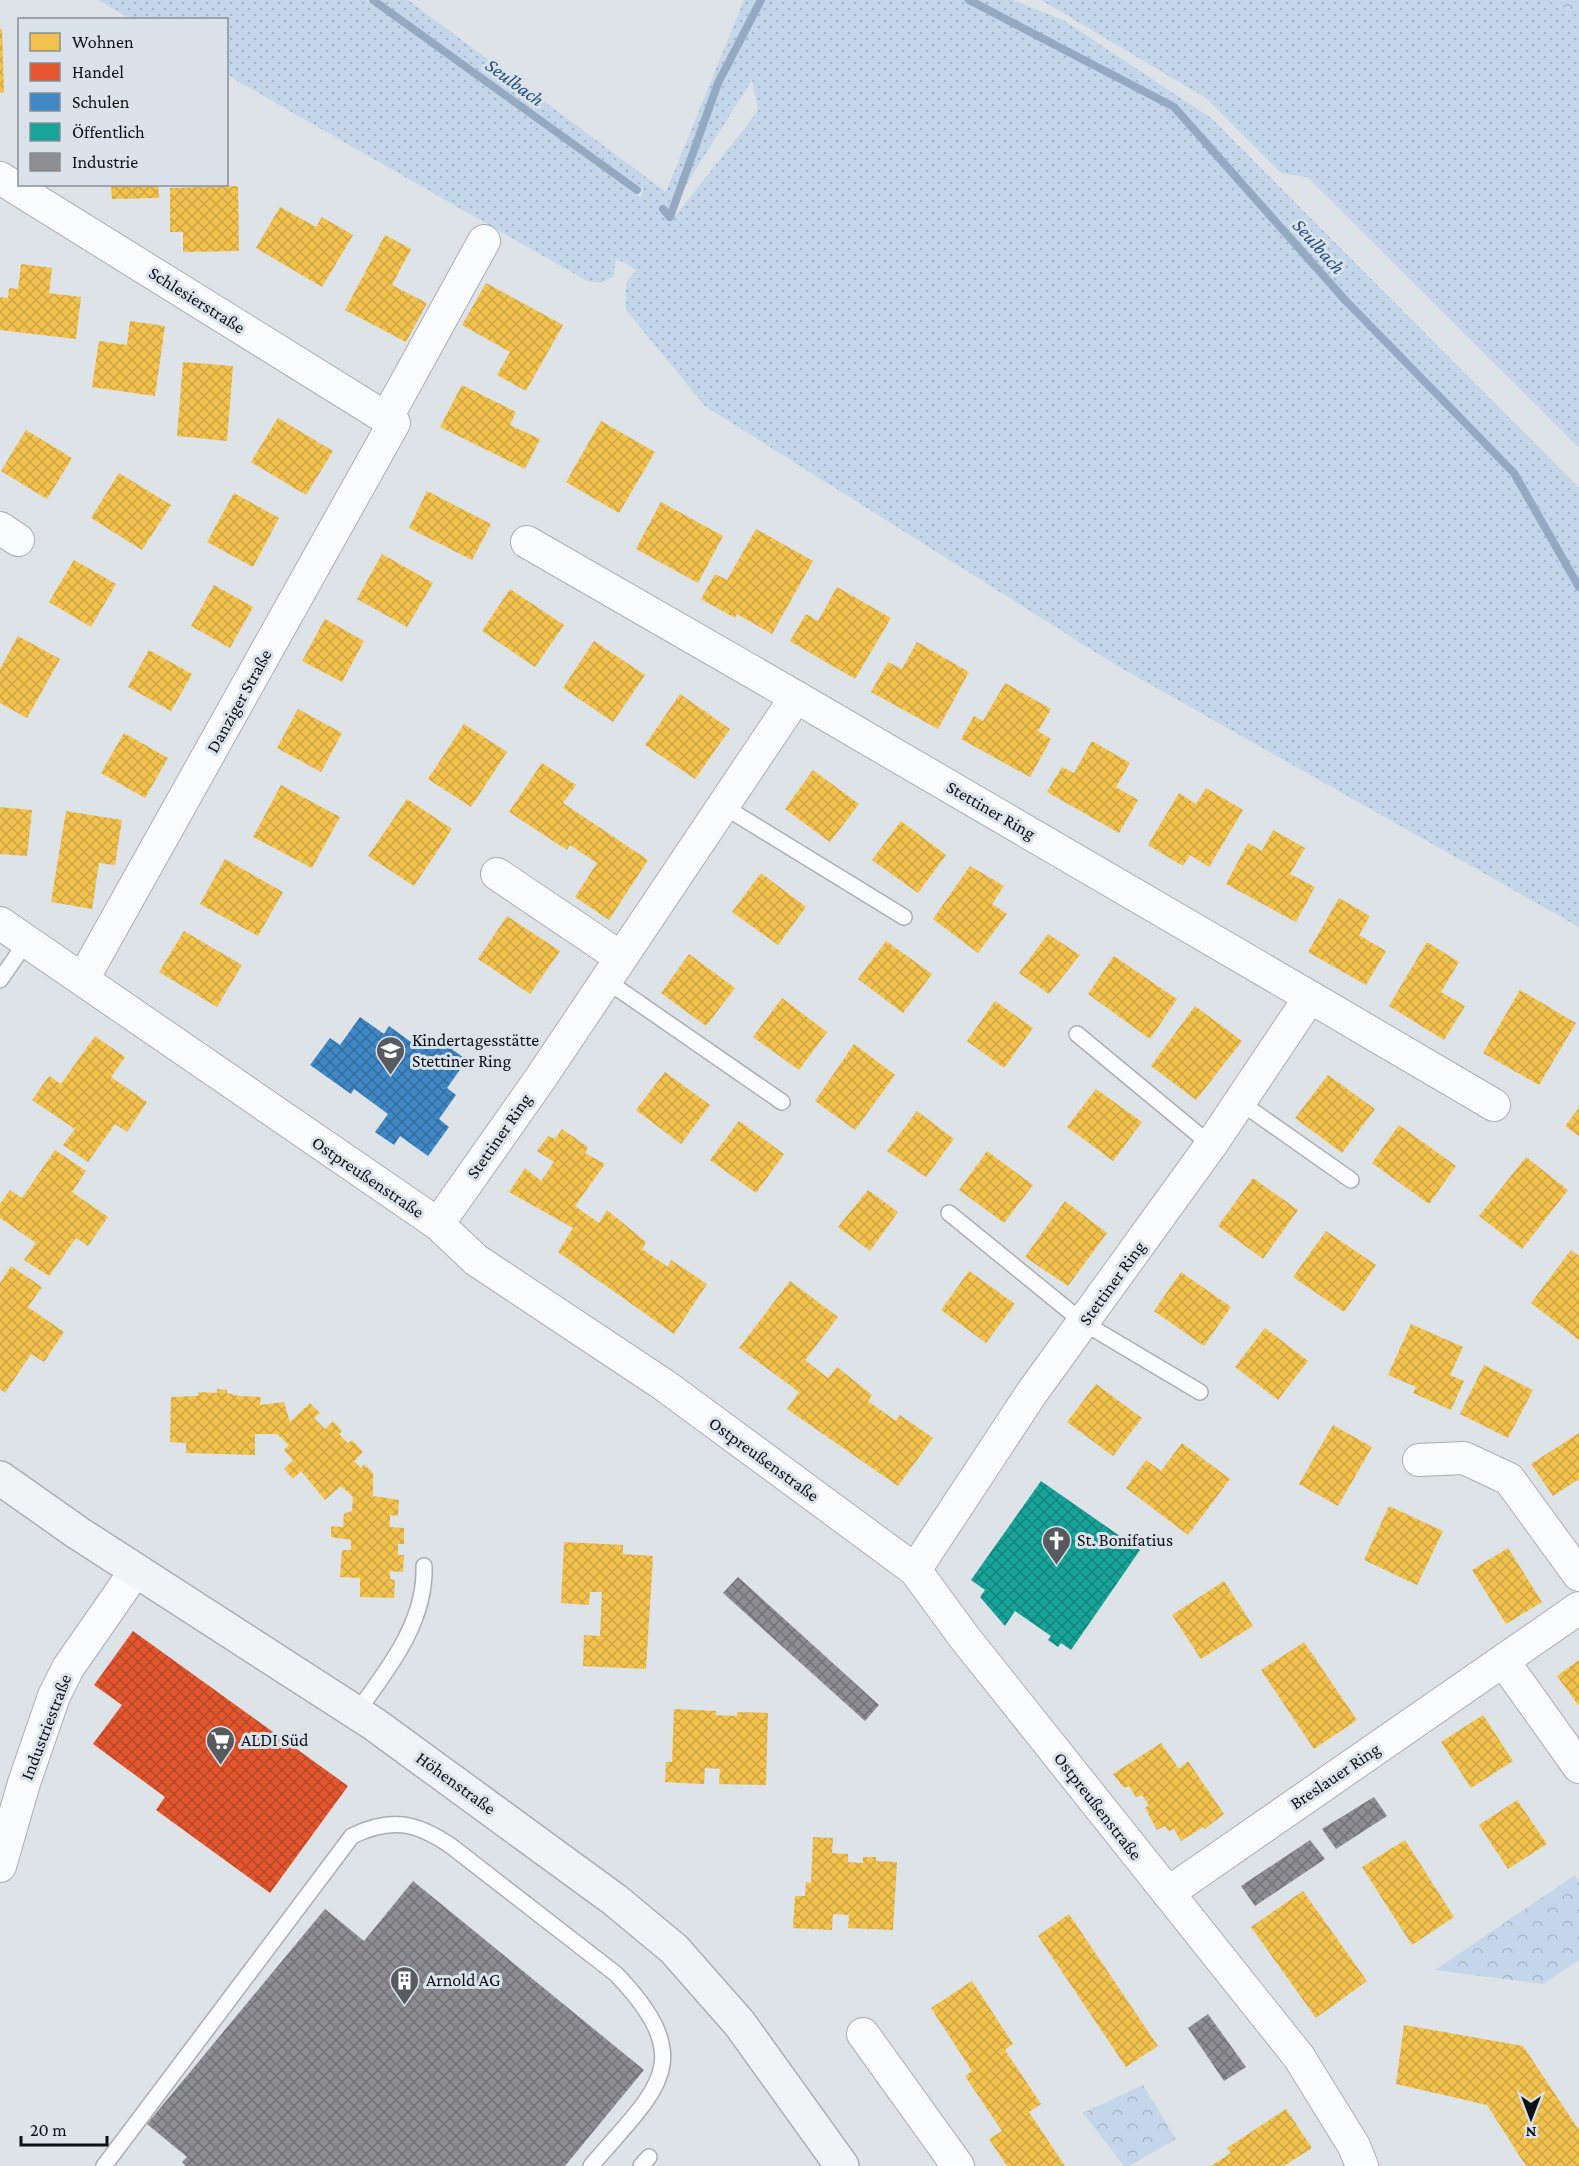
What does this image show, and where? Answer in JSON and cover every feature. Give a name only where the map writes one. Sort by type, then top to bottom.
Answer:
[{"type":"street","name":"Schlesierstraße","points":[[0,178],[391,420]]},
{"type":"street","name":"Danziger Straße","points":[[83,979],[391,420],[484,242]]},
{"type":"street","name":"Stettiner Ring","points":[[527,542],[1494,1105]]},
{"type":"street","name":"Stettiner Ring","points":[[438,1224],[540,1079],[612,968],[796,697]]},
{"type":"street","points":[[497,874],[612,968]]},
{"type":"street","name":"Ostpreußenstraße","points":[[0,922],[438,1224],[476,1260],[664,1385],[915,1570],[964,1637],[1299,2057],[1354,2146],[1362,2166]]},
{"type":"street","name":"Stettiner Ring","points":[[915,1570],[1032,1394],[1211,1145],[1310,997]]},
{"type":"street","points":[[1419,1460],[1464,1458],[1509,1479],[1579,1575]]},
{"type":"street","name":"Höhenstraße","points":[[0,1478],[39,1507],[357,1712],[615,1900],[674,1949],[740,2024],[842,2166]]},
{"type":"street","name":"Industriestraße","points":[[0,1866],[24,1783],[54,1696],[68,1668],[136,1570]]},
{"type":"street","name":"Breslauer Ring","points":[[1168,1893],[1293,1804],[1504,1662],[1579,1608]]},
{"type":"street","points":[[1504,1662],[1579,1767]]},
{"type":"street","points":[[863,2034],[958,2166]]},
{"type":"lane","points":[[723,806],[904,917]]},
{"type":"lane","points":[[0,980],[27,941]]},
{"type":"lane","points":[[612,968],[782,1102]]},
{"type":"lane","points":[[1077,1034],[1211,1145]]},
{"type":"lane","points":[[1240,1102],[1351,1180]]},
{"type":"lane","points":[[949,1213],[1084,1323],[1200,1392]]},
{"type":"lane","points":[[357,1712],[392,1661],[417,1616],[425,1587],[424,1566]]},
{"type":"lane","points":[[104,2166],[352,1836],[370,1827],[392,1823],[410,1825],[432,1833],[451,1846],[616,1974],[639,1998],[652,2020],[665,2059],[660,2078],[647,2099],[591,2166]]},
{"type":"green space","points":[[98,0],[366,0],[641,198],[643,189],[380,0],[408,0],[666,192],[744,0],[1013,0],[1063,20],[1211,118],[1579,488],[1579,927],[1116,665],[705,406],[626,310],[626,283],[636,270],[616,258],[614,276],[601,283],[587,281],[228,76],[228,18],[129,18]],"holes":[[[752,80],[758,111],[673,219],[666,217]]]},
{"type":"green space","points":[[1041,0],[1548,0],[1579,15],[1579,448],[1307,177],[1281,173],[1206,98]]},
{"type":"green space","points":[[1548,0],[1579,0],[1579,15]]},
{"type":"green space","points":[[1575,1875],[1579,1882],[1579,1960],[1543,1984],[1435,1970]]},
{"type":"green space","points":[[1143,2085],[1176,2139],[1129,2166],[1124,2166],[1083,2113]]},
{"type":"building: Wohnen","points":[[0,29],[2,29],[4,92],[0,93]]},
{"type":"building: Wohnen","points":[[111,186],[158,186],[159,198],[112,199]]},
{"type":"building: Wohnen","points":[[238,186],[239,251],[183,252],[183,232],[170,232],[170,188]]},
{"type":"building: Wohnen","points":[[280,207],[316,227],[322,217],[353,235],[322,287],[256,248]]},
{"type":"building: Wohnen","points":[[385,235],[411,249],[392,285],[427,303],[406,342],[345,310]]},
{"type":"building: Wohnen","points":[[21,264],[52,268],[49,293],[81,297],[76,339],[0,330],[0,297],[8,298],[9,288],[18,289]]},
{"type":"building: Wohnen","points":[[486,283],[563,325],[526,391],[497,375],[510,352],[462,325]]},
{"type":"building: Wohnen","points":[[130,321],[165,326],[155,396],[92,387],[99,341],[127,345]]},
{"type":"building: Wohnen","points":[[183,362],[233,366],[227,441],[177,436]]},
{"type":"building: Wohnen","points":[[462,385],[516,412],[510,425],[540,439],[525,469],[440,427]]},
{"type":"building: Wohnen","points":[[278,418],[333,451],[306,495],[251,462]]},
{"type":"building: Wohnen","points":[[601,421],[655,452],[619,513],[566,482]]},
{"type":"building: Wohnen","points":[[26,430],[72,458],[47,499],[1,471]]},
{"type":"building: Wohnen","points":[[119,473],[171,505],[142,550],[91,518]]},
{"type":"building: Wohnen","points":[[427,491],[491,524],[472,560],[409,528]]},
{"type":"building: Wohnen","points":[[234,493],[279,518],[253,567],[207,542]]},
{"type":"building: Wohnen","points":[[661,502],[723,536],[698,583],[636,549]]},
{"type":"building: Wohnen","points":[[756,529],[813,561],[772,634],[737,614],[735,618],[701,599],[715,574],[727,580]]},
{"type":"building: Wohnen","points":[[382,554],[433,583],[407,627],[357,599]]},
{"type":"building: Wohnen","points":[[74,560],[116,584],[91,627],[49,602]]},
{"type":"building: Wohnen","points":[[214,585],[253,607],[230,648],[191,626]]},
{"type":"building: Wohnen","points":[[837,587],[891,618],[855,679],[790,641],[806,614],[818,621]]},
{"type":"building: Wohnen","points":[[510,589],[564,625],[535,667],[482,631]]},
{"type":"building: Wohnen","points":[[325,619],[364,641],[342,682],[302,661]]},
{"type":"building: Wohnen","points":[[18,636],[60,659],[27,718],[0,703],[0,669]]},
{"type":"building: Wohnen","points":[[594,641],[645,675],[613,722],[563,688]]},
{"type":"building: Wohnen","points":[[917,642],[969,672],[938,729],[871,692],[888,662],[902,669]]},
{"type":"building: Wohnen","points":[[149,650],[192,674],[171,711],[128,687]]},
{"type":"building: Wohnen","points":[[1005,683],[1051,709],[1038,731],[1051,739],[1030,777],[961,739],[974,716],[983,721]]},
{"type":"building: Wohnen","points":[[680,694],[730,729],[695,779],[645,745]]},
{"type":"building: Wohnen","points":[[298,709],[342,733],[321,772],[277,748]]},
{"type":"building: Wohnen","points":[[464,724],[507,752],[471,807],[428,779]]},
{"type":"building: Wohnen","points":[[124,733],[168,758],[145,798],[101,773]]},
{"type":"building: Wohnen","points":[[1092,741],[1130,763],[1116,787],[1138,800],[1119,833],[1047,792],[1062,767],[1074,773]]},
{"type":"building: Wohnen","points":[[542,763],[576,785],[563,803],[648,860],[609,920],[575,897],[597,863],[570,845],[567,850],[509,812]]},
{"type":"building: Wohnen","points":[[813,770],[859,804],[830,842],[785,809]]},
{"type":"building: Wohnen","points":[[281,785],[340,817],[312,868],[253,837]]},
{"type":"building: Wohnen","points":[[1206,788],[1243,810],[1209,867],[1190,855],[1183,866],[1148,845],[1179,793],[1196,804]]},
{"type":"building: Wohnen","points":[[407,799],[452,829],[414,886],[368,856]]},
{"type":"building: Wohnen","points":[[0,807],[32,810],[27,856],[0,854]]},
{"type":"building: Wohnen","points":[[66,811],[122,820],[115,865],[99,863],[92,909],[51,902]]},
{"type":"building: Wohnen","points":[[901,821],[946,855],[918,893],[872,860]]},
{"type":"building: Wohnen","points":[[1273,830],[1305,848],[1290,874],[1315,887],[1296,922],[1226,884],[1248,843],[1262,851]]},
{"type":"building: Wohnen","points":[[225,859],[283,892],[258,936],[200,904]]},
{"type":"building: Wohnen","points":[[970,866],[1004,886],[992,904],[1007,914],[978,953],[933,919]]},
{"type":"building: Wohnen","points":[[761,873],[806,907],[778,945],[732,912]]},
{"type":"building: Wohnen","points":[[1339,898],[1370,916],[1359,935],[1386,951],[1366,985],[1308,952]]},
{"type":"building: Wohnen","points":[[507,916],[560,951],[530,994],[478,959]]},
{"type":"building: Wohnen","points":[[184,931],[242,965],[217,1007],[159,972]]},
{"type":"building: Wohnen","points":[[1048,934],[1080,955],[1049,994],[1019,973]]},
{"type":"building: Wohnen","points":[[886,941],[932,974],[903,1013],[858,979]]},
{"type":"building: Wohnen","points":[[1427,942],[1459,962],[1441,992],[1465,1006],[1444,1040],[1389,1006]]},
{"type":"building: Wohnen","points":[[689,954],[735,988],[706,1026],[661,993]]},
{"type":"building: Wohnen","points":[[1114,956],[1177,999],[1150,1039],[1088,994]]},
{"type":"building: Wohnen","points":[[1520,990],[1576,1023],[1539,1085],[1483,1053]]},
{"type":"building: Wohnen","points":[[782,998],[827,1032],[799,1070],[753,1037]]},
{"type":"building: Wohnen","points":[[995,1001],[1033,1028],[1004,1068],[967,1041]]},
{"type":"building: Wohnen","points":[[1195,1006],[1242,1041],[1196,1100],[1151,1066]]},
{"type":"building: Wohnen","points":[[95,1036],[125,1057],[111,1077],[147,1102],[127,1132],[115,1124],[88,1162],[63,1145],[75,1129],[32,1100],[49,1076],[61,1084]]},
{"type":"building: Wohnen","points":[[854,1044],[895,1075],[855,1130],[815,1101]]},
{"type":"building: Wohnen","points":[[665,1072],[710,1105],[681,1144],[636,1110]]},
{"type":"building: Wohnen","points":[[1328,1075],[1375,1109],[1342,1153],[1295,1118]]},
{"type":"building: Wohnen","points":[[1096,1089],[1142,1122],[1113,1161],[1067,1127]]},
{"type":"building: Wohnen","points":[[1579,1108],[1579,1136],[1565,1126]]},
{"type":"building: Wohnen","points":[[917,1111],[954,1139],[926,1177],[887,1151]]},
{"type":"building: Wohnen","points":[[739,1121],[784,1154],[756,1193],[710,1160]]},
{"type":"building: Wohnen","points":[[1399,1125],[1456,1166],[1429,1204],[1372,1163]]},
{"type":"building: Wohnen","points":[[562,1129],[588,1147],[585,1153],[605,1164],[575,1206],[599,1223],[607,1210],[646,1242],[642,1249],[668,1267],[671,1260],[707,1284],[674,1334],[558,1252],[573,1228],[509,1192],[525,1168],[541,1181],[554,1162],[537,1151],[548,1136],[555,1139]]},
{"type":"building: Wohnen","points":[[55,1150],[86,1171],[72,1192],[108,1217],[88,1246],[76,1238],[49,1276],[24,1260],[36,1243],[0,1218],[0,1204],[10,1190],[22,1198]]},
{"type":"building: Wohnen","points":[[987,1151],[1033,1185],[1004,1223],[959,1190]]},
{"type":"building: Wohnen","points":[[1526,1157],[1568,1190],[1522,1249],[1479,1216]]},
{"type":"building: Wohnen","points":[[1253,1178],[1298,1210],[1263,1259],[1218,1226]]},
{"type":"building: Wohnen","points":[[868,1190],[898,1212],[870,1251],[838,1227]]},
{"type":"building: Wohnen","points":[[1065,1201],[1107,1233],[1068,1286],[1025,1257]]},
{"type":"building: Wohnen","points":[[1326,1231],[1376,1265],[1344,1312],[1293,1277]]},
{"type":"building: Wohnen","points":[[1571,1250],[1579,1256],[1579,1340],[1531,1303]]},
{"type":"building: Wohnen","points":[[11,1266],[42,1287],[28,1307],[64,1332],[44,1362],[31,1354],[5,1393],[0,1389],[0,1283]]},
{"type":"building: Wohnen","points":[[969,1271],[1015,1304],[986,1343],[941,1310]]},
{"type":"building: Wohnen","points":[[1181,1272],[1231,1307],[1204,1346],[1154,1311]]},
{"type":"building: Wohnen","points":[[790,1281],[838,1317],[805,1360],[828,1378],[837,1367],[872,1395],[868,1401],[896,1421],[900,1415],[933,1438],[898,1486],[787,1409],[799,1392],[739,1348]]},
{"type":"building: Wohnen","points":[[1411,1324],[1463,1347],[1450,1375],[1464,1381],[1451,1410],[1413,1393],[1416,1387],[1388,1375]]},
{"type":"building: Wohnen","points":[[1265,1328],[1308,1361],[1278,1400],[1235,1367]]},
{"type":"building: Wohnen","points":[[1484,1365],[1533,1390],[1508,1438],[1460,1414]]},
{"type":"building: Wohnen","points":[[1096,1384],[1142,1418],[1113,1456],[1067,1422]]},
{"type":"building: Wohnen","points":[[217,1389],[227,1390],[227,1393],[239,1396],[261,1397],[260,1405],[284,1402],[290,1422],[310,1403],[320,1413],[314,1418],[325,1429],[333,1421],[342,1431],[339,1434],[348,1443],[352,1440],[363,1452],[354,1461],[361,1468],[364,1464],[373,1473],[373,1496],[399,1500],[398,1516],[390,1515],[390,1527],[404,1528],[404,1544],[398,1544],[398,1555],[404,1555],[403,1572],[390,1571],[390,1579],[395,1580],[394,1598],[360,1597],[360,1578],[340,1577],[342,1550],[351,1550],[351,1540],[331,1537],[331,1526],[343,1527],[344,1514],[352,1511],[353,1497],[341,1486],[325,1500],[301,1471],[293,1479],[284,1469],[293,1460],[284,1450],[289,1445],[277,1434],[255,1434],[255,1455],[186,1453],[186,1443],[170,1442],[171,1397],[198,1396],[198,1392],[217,1393]]},
{"type":"building: Wohnen","points":[[1333,1425],[1372,1447],[1338,1506],[1299,1484]]},
{"type":"building: Wohnen","points":[[1579,1433],[1579,1479],[1553,1496],[1531,1464]]},
{"type":"building: Wohnen","points":[[1182,1443],[1230,1479],[1188,1535],[1126,1488],[1146,1460],[1161,1471]]},
{"type":"building: Wohnen","points":[[1389,1506],[1443,1531],[1417,1585],[1364,1560]]},
{"type":"building: Wohnen","points":[[564,1542],[623,1545],[623,1554],[653,1556],[646,1669],[583,1666],[584,1635],[600,1636],[602,1592],[590,1592],[589,1605],[561,1603]]},
{"type":"building: Wohnen","points":[[1508,1548],[1542,1602],[1506,1624],[1472,1570]]},
{"type":"building: Wohnen","points":[[1224,1581],[1253,1626],[1201,1659],[1172,1615]]},
{"type":"building: Wohnen","points":[[1304,1642],[1357,1720],[1314,1749],[1261,1670]]},
{"type":"building: Wohnen","points":[[1579,1660],[1579,1706],[1557,1676]]},
{"type":"building: Wohnen","points":[[674,1709],[716,1711],[716,1715],[737,1716],[737,1712],[768,1713],[766,1785],[719,1784],[720,1769],[705,1768],[704,1784],[665,1782],[666,1762],[672,1762]]},
{"type":"building: Wohnen","points":[[1483,1715],[1513,1761],[1471,1788],[1441,1742]]},
{"type":"building: Wohnen","points":[[1161,1743],[1179,1769],[1188,1761],[1224,1814],[1205,1829],[1203,1827],[1181,1841],[1174,1829],[1169,1831],[1165,1826],[1157,1830],[1145,1808],[1149,1805],[1142,1795],[1136,1797],[1129,1786],[1124,1788],[1113,1774]]},
{"type":"building: Wohnen","points":[[1517,1800],[1547,1844],[1508,1869],[1479,1825]]},
{"type":"building: Wohnen","points":[[813,1837],[833,1838],[832,1853],[848,1854],[848,1862],[863,1863],[863,1857],[876,1857],[876,1861],[897,1862],[893,1930],[848,1928],[849,1915],[833,1914],[832,1930],[793,1928],[795,1896],[805,1896],[806,1882],[811,1883]]},
{"type":"building: Wohnen","points":[[1405,1840],[1454,1917],[1412,1945],[1362,1867]]},
{"type":"building: Wohnen","points":[[1303,1891],[1367,1981],[1316,2018],[1251,1927]]},
{"type":"building: Wohnen","points":[[1069,1914],[1158,2046],[1126,2067],[1038,1936]]},
{"type":"building: Wohnen","points":[[972,1981],[1013,2044],[1005,2050],[1041,2104],[1029,2112],[1065,2166],[1007,2166],[989,2139],[1002,2131],[965,2076],[972,2071],[931,2008]]},
{"type":"building: Wohnen","points":[[1404,2025],[1523,2046],[1579,2130],[1579,2166],[1526,2166],[1487,2105],[1396,2084]]},
{"type":"building: Wohnen","points":[[1286,2109],[1312,2148],[1284,2166],[1211,2166],[1231,2153],[1227,2148]]},
{"type":"building: Handel","name":"ALDI Süd","points":[[133,1631],[348,1786],[270,1893],[156,1810],[165,1797],[93,1744],[122,1705],[94,1685]]},
{"type":"building: Schulen","name":"Kindertagesstätte Stettiner Ring","points":[[360,1017],[384,1034],[389,1026],[411,1042],[416,1035],[430,1045],[435,1037],[467,1060],[447,1088],[456,1095],[439,1119],[449,1127],[428,1156],[400,1136],[394,1145],[375,1132],[388,1114],[354,1089],[351,1094],[310,1065],[330,1038],[340,1045]]},
{"type":"building: Öffentlich","name":"St. Bonifatius","points":[[1041,1481],[1140,1550],[1071,1650],[1061,1643],[1058,1647],[1048,1640],[1051,1636],[1015,1611],[1005,1626],[980,1597],[985,1590],[971,1580]]},
{"type":"building: Industrie","points":[[738,1577],[879,1705],[865,1721],[723,1593]]},
{"type":"building: Industrie","points":[[1374,1797],[1387,1816],[1336,1849],[1322,1829]]},
{"type":"building: Industrie","points":[[1310,1840],[1325,1859],[1255,1906],[1241,1886]]},
{"type":"building: Industrie","name":"Arnold AG","points":[[413,1881],[644,2070],[565,2166],[186,2166],[182,2162],[187,2157],[147,2124],[325,1909],[364,1941]]},
{"type":"building: Industrie","points":[[1208,2014],[1246,2067],[1224,2081],[1188,2028]]},
{"type":"waterway","name":"Seulbach","points":[[373,0],[637,190]]},
{"type":"waterway","name":"Seulbach","points":[[663,209],[670,217],[718,83],[761,0]]},
{"type":"waterway","name":"Seulbach","points":[[969,0],[1174,107],[1345,300],[1514,473],[1579,587]]},
{"type":"place","name":"Kindertagesstätte Stettiner Ring","points":[[391,1076]]},
{"type":"place","name":"St. Bonifatius","points":[[1056,1566]]},
{"type":"place","name":"ALDI Süd","points":[[220,1766]]},
{"type":"place","name":"Arnold AG","points":[[405,2006]]}]
